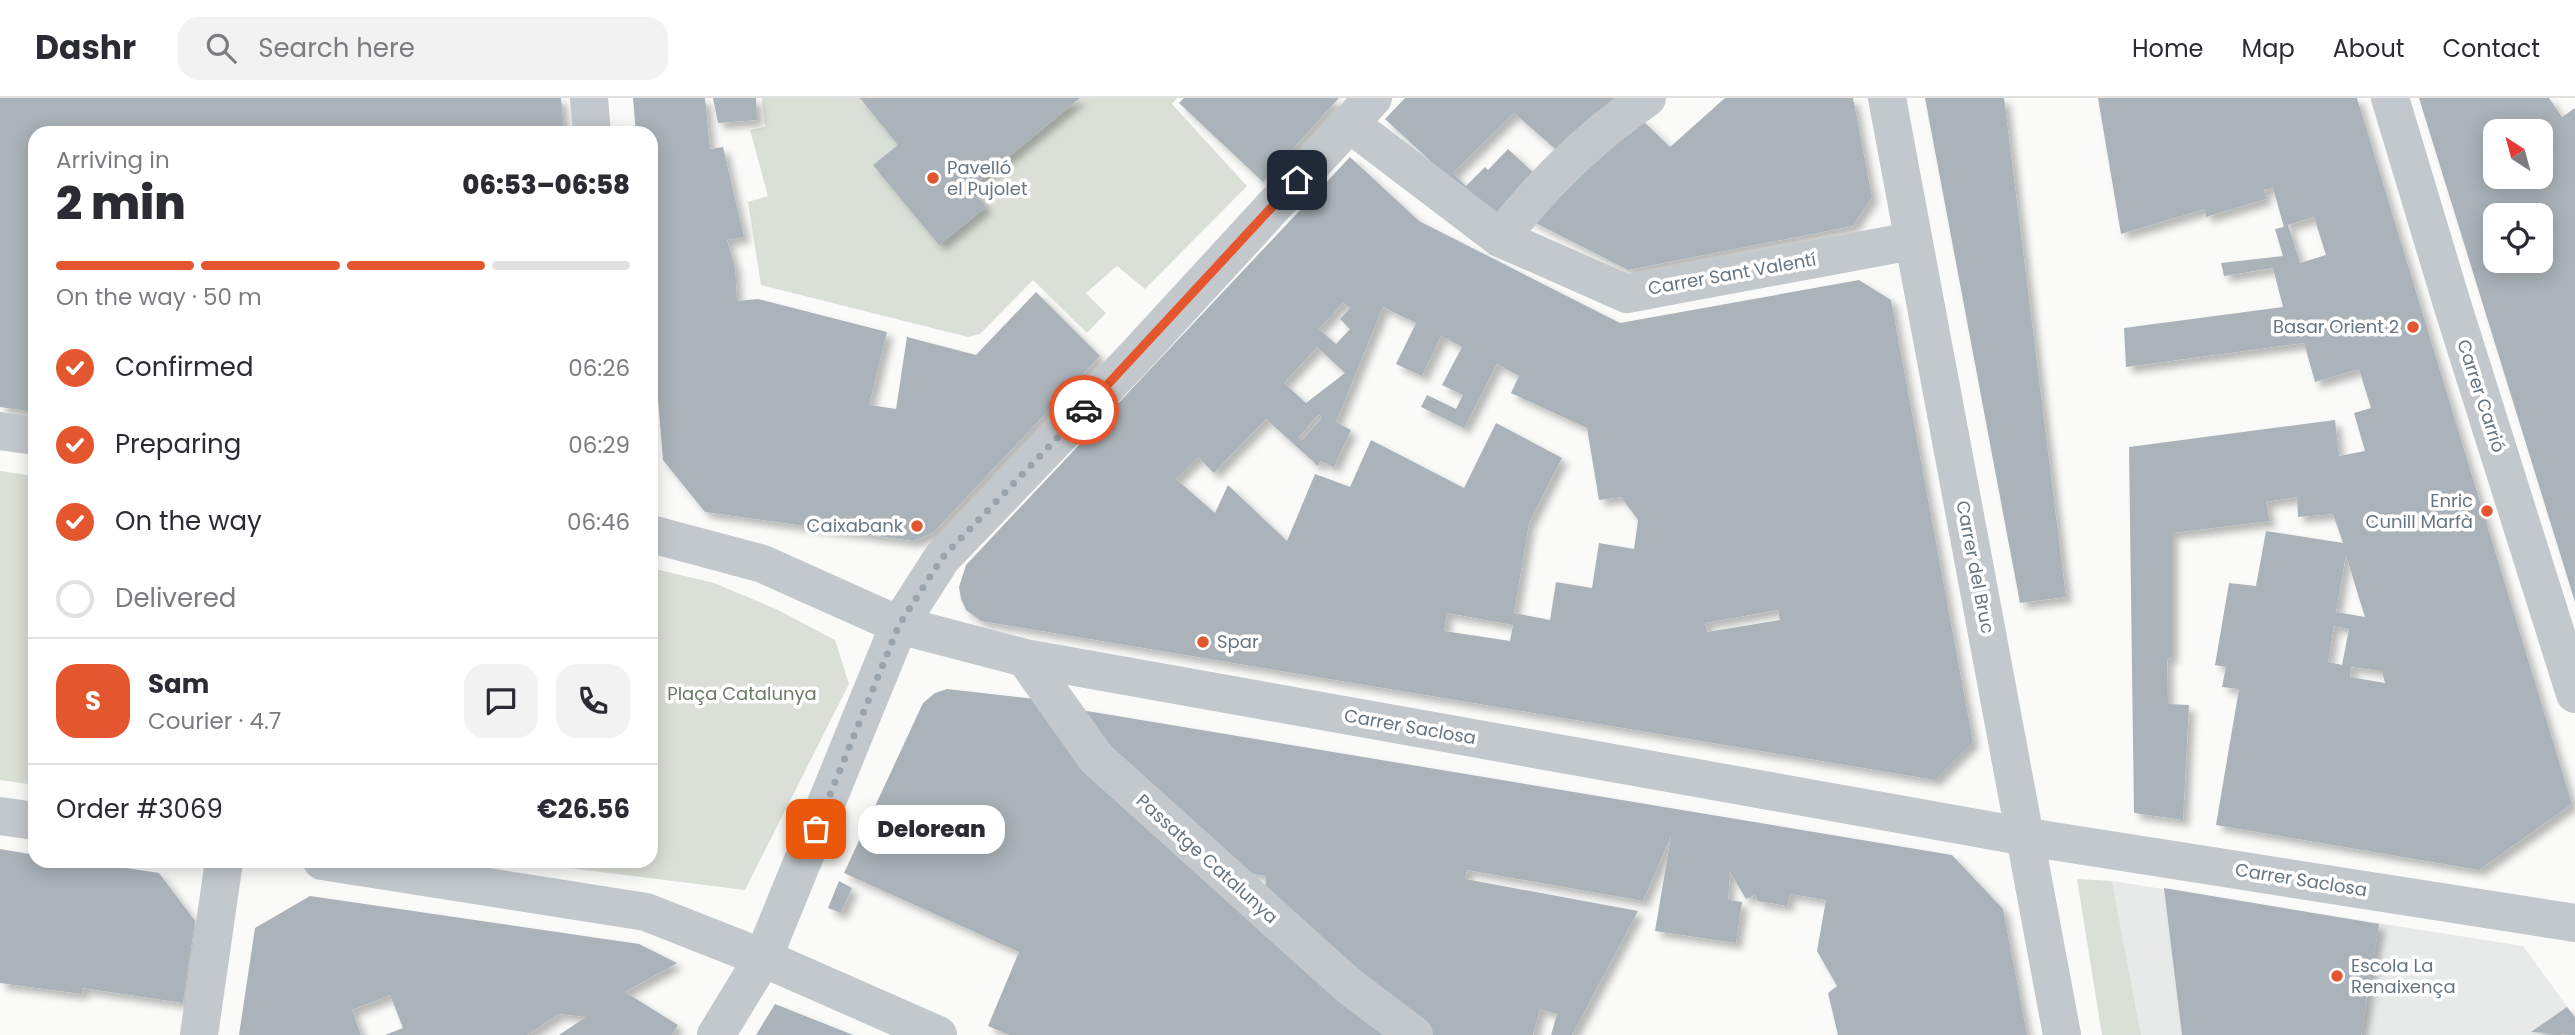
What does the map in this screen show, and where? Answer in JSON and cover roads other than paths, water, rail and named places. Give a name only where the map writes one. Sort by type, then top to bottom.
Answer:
[{"type":"street","points":[[589,98],[591,126]]},
{"type":"street","points":[[1500,238],[1555,175],[1613,121],[1647,98]]},
{"type":"street","name":"Carrer del Bruc","points":[[1887,98],[2062,1035]]},
{"type":"street","name":"Carrer Carrió","points":[[2390,98],[2575,694]]},
{"type":"street","points":[[716,1035],[763,958],[899,625],[942,558],[1134,358],[1361,111]]},
{"type":"street","name":"Carrer Sant Valentí","points":[[1361,111],[1500,238],[1627,294],[1912,241]]},
{"type":"street","points":[[0,431],[28,435]]},
{"type":"street","name":"Carrer Saclosa","points":[[658,536],[763,564],[899,625],[1025,658],[2027,837],[2575,923]]},
{"type":"street","name":"Passatge Catalunya","points":[[1025,658],[1096,758],[1349,986],[1413,1035]]},
{"type":"street","points":[[0,816],[28,820]]},
{"type":"street","points":[[199,1035],[223,868]]},
{"type":"street","points":[[366,868],[646,912],[763,958],[938,1035]]},
{"type":"place","name":"Pavelló el Pujolet","points":[[933,178]]},
{"type":"place","name":"Basar Orient 2","points":[[2413,327]]},
{"type":"place","name":"Enric Cunill Marfà","points":[[2487,511]]},
{"type":"place","name":"Caixabank","points":[[917,526]]},
{"type":"place","name":"Spar","points":[[1203,642]]},
{"type":"place","name":"Delorean","points":[[816,829]]},
{"type":"place","name":"Escola La Renaixença","points":[[2337,976]]},
{"type":"park label","name":"Plaça Catalunya","points":[[742,694]]}]
